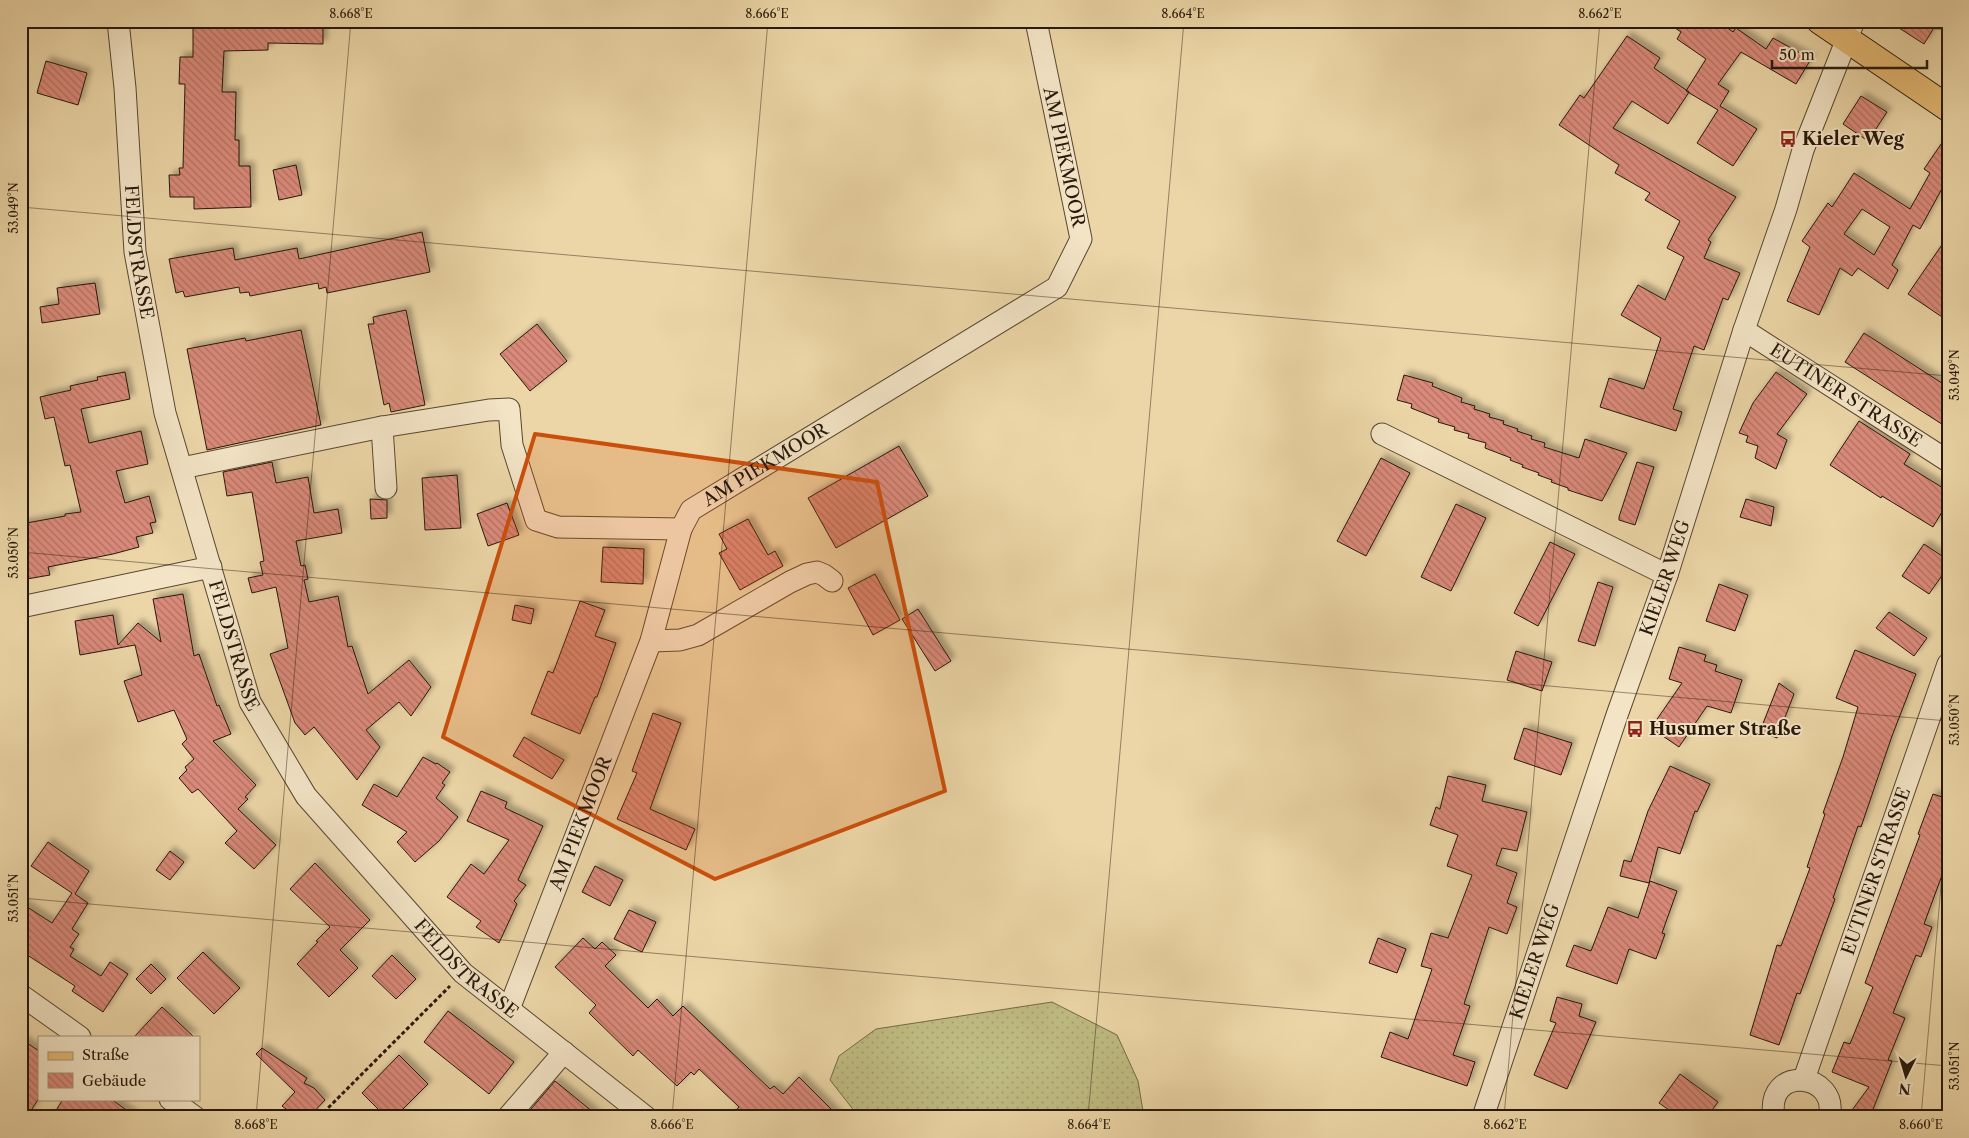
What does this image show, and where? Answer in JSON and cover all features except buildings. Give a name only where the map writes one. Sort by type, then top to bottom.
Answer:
[{"type":"main road","points":[[1820,21],[1850,30],[1948,108]]},
{"type":"street","name":"FELDSTRASSE","points":[[118,21],[125,88],[134,252],[165,413],[250,702],[306,796],[463,973],[646,1117]]},
{"type":"street","name":"AM PIEKMOOR","points":[[508,1008],[651,641],[681,529],[691,510],[1057,287],[1081,239],[1036,21]]},
{"type":"street","name":"KIELER WEG","points":[[1483,1117],[1614,724],[1667,575],[1803,150],[1850,30]]},
{"type":"street","name":"EUTINER STRASSE","points":[[1744,330],[1948,461]]},
{"type":"street","points":[[182,468],[382,427],[490,410],[509,409],[512,445],[536,520],[558,527],[681,529]]},
{"type":"street","points":[[382,427],[386,488]]},
{"type":"street","points":[[1382,434],[1667,575]]},
{"type":"street","points":[[21,606],[211,567]]},
{"type":"street","points":[[651,641],[680,640],[698,635],[807,574],[817,572],[832,581]]},
{"type":"street","name":"EUTINER STRASSE","points":[[1804,1079],[1948,664]]},
{"type":"street","points":[[21,995],[79,1036]]},
{"type":"street","points":[[508,1117],[564,1052]]},
{"type":"street","points":[[1774,1117],[1772,1104],[1777,1092],[1787,1083],[1804,1079],[1816,1084],[1824,1091],[1829,1101],[1829,1117]]},
{"type":"street","points":[[171,1100],[195,1117]]},
{"type":"path","points":[[319,1117],[463,973]]},
{"type":"highlighted area","points":[[535,434],[877,482],[945,791],[715,879],[443,737]]},
{"type":"shaded area","points":[[1052,1002],[1117,1035],[1138,1081],[1144,1117],[859,1117],[830,1080],[839,1056],[876,1029]]},
{"type":"place","name":"Kieler Weg","points":[[1788,139]]},
{"type":"place","name":"Husumer Straße","points":[[1635,729]]}]
